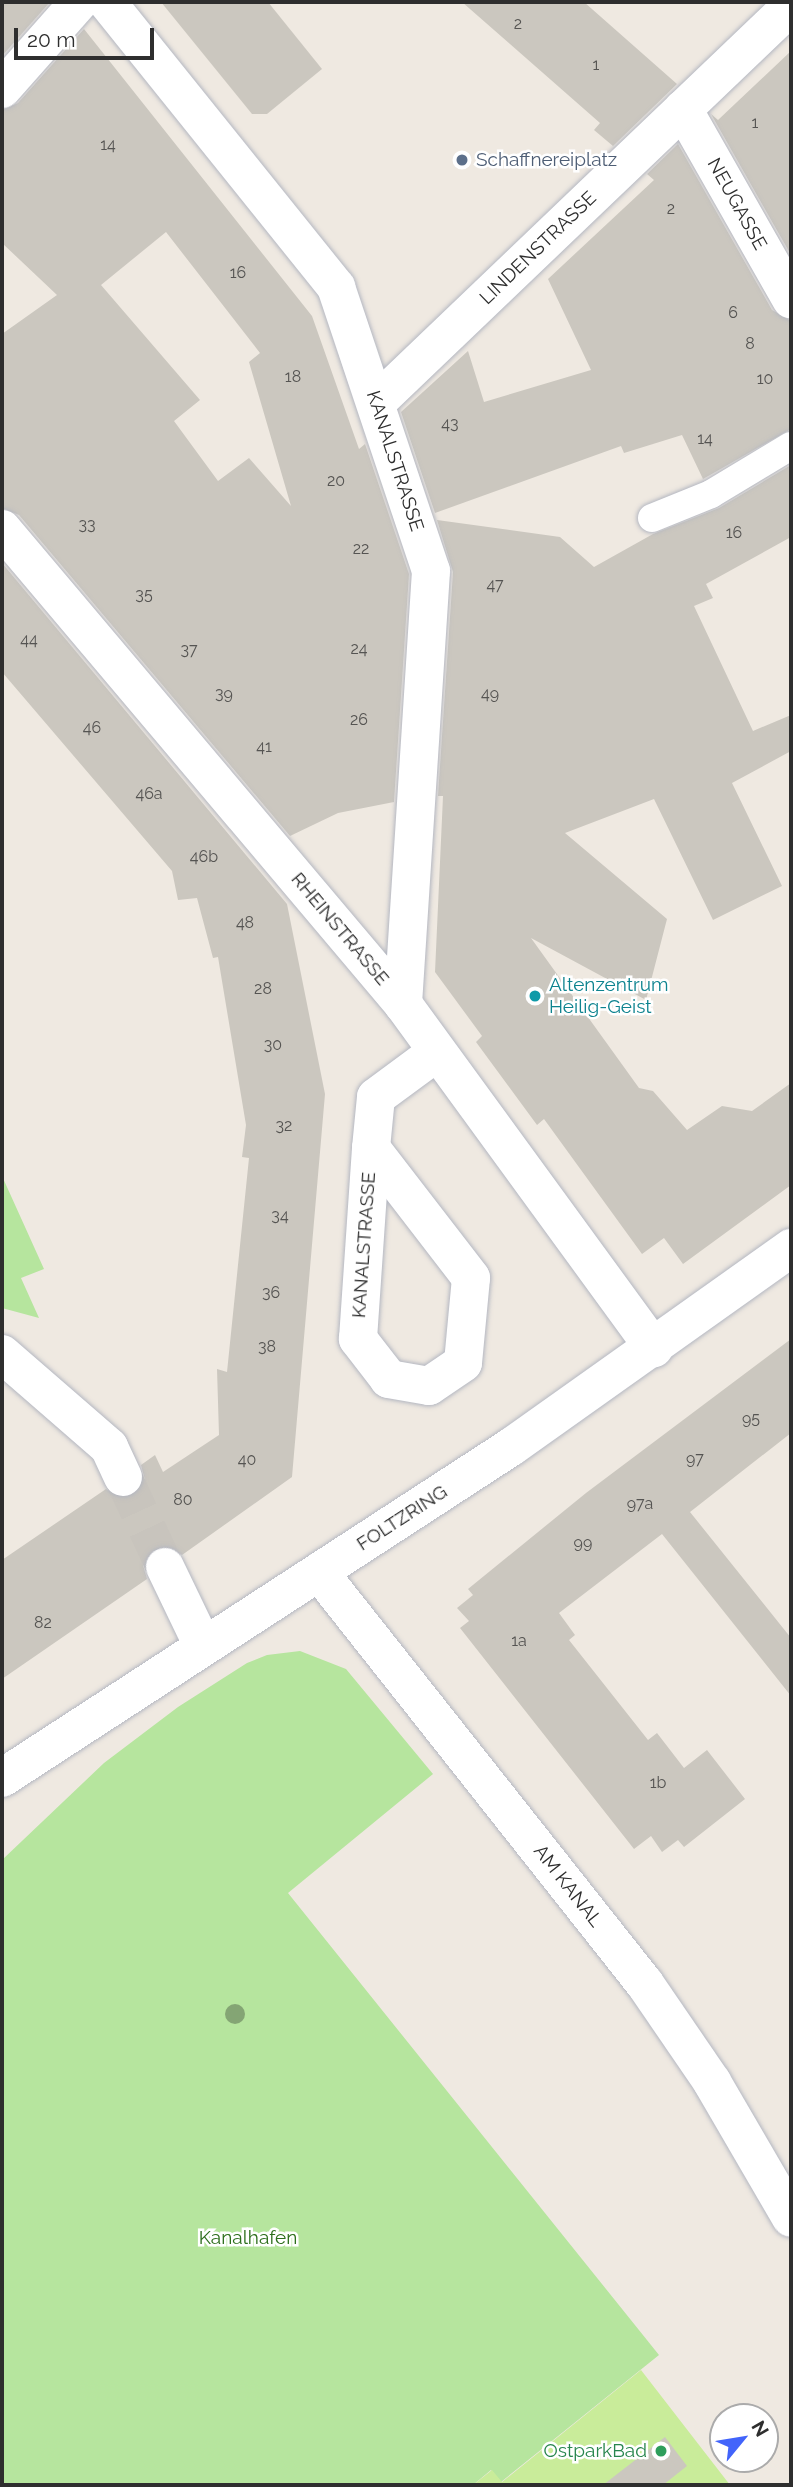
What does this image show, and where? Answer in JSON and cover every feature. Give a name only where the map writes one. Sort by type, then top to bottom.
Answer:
[{"type":"street","points":[[2,89],[79,2]]},
{"type":"street","name":"KANALSTRASSE","points":[[107,2],[336,286],[377,402],[431,571],[402,1004]]},
{"type":"street","name":"LINDENSTRASSE","points":[[377,402],[791,6]]},
{"type":"street","name":"NEUGASSE","points":[[683,109],[791,299]]},
{"type":"street","name":"RHEINSTRASSE","points":[[2,529],[402,1004],[654,1348]]},
{"type":"street","name":"KANALSTRASSE","points":[[371,1148],[471,1278],[463,1363],[429,1386],[389,1379],[358,1339],[371,1148],[376,1097],[437,1052]]},
{"type":"street","name":"FOLTZRING","points":[[3,1779],[202,1644],[319,1572],[654,1348],[791,1248]]},
{"type":"street","points":[[2,1354],[109,1447],[123,1477]]},
{"type":"street","points":[[165,1566],[202,1644]]},
{"type":"street","name":"AM KANAL","points":[[319,1572],[645,1984],[712,2082],[791,2218]]},
{"type":"lane","points":[[652,518],[711,494],[791,446]]},
{"type":"green space","points":[[2,1176],[44,1269],[21,1278],[39,1318],[2,1308]]},
{"type":"green space","name":"Kanalhafen","points":[[300,1651],[346,1669],[433,1774],[288,1893],[659,2355],[501,2482],[491,2470],[473,2485],[2,2485],[2,1860],[104,1763],[178,1707],[247,1663],[267,1655]]},
{"type":"green space","points":[[641,2370],[709,2458],[709,2473],[721,2473],[730,2485],[473,2485],[492,2470],[502,2482]]},
{"type":"building","points":[[2,2],[50,2],[2,56]]},
{"type":"building","points":[[161,2],[268,2],[322,69],[267,114],[252,114]]},
{"type":"building","points":[[462,2],[584,2],[677,84],[613,146],[594,130],[600,123]]},
{"type":"building","points":[[84,29],[312,316],[359,449],[365,444],[409,574],[394,802],[338,813],[290,836],[19,515],[2,508],[2,334],[57,295],[2,243],[2,110],[18,103]],"holes":[[[166,232],[260,353],[249,362],[291,506],[249,458],[218,481],[174,421],[200,400],[101,285]]]},
{"type":"building","points":[[791,51],[791,255],[711,114],[718,120]]},
{"type":"building","points":[[678,144],[772,310],[791,321],[791,429],[703,479],[682,435],[624,453],[621,446],[435,513],[401,412],[468,351],[484,402],[591,370],[548,279],[654,180],[647,174]]},
{"type":"building","points":[[791,465],[791,537],[706,584],[713,598],[694,606],[753,731],[791,715],[791,751],[732,783],[782,886],[713,920],[654,799],[565,833],[667,919],[646,1000],[531,938],[639,1088],[653,1091],[687,1130],[722,1106],[752,1111],[791,1083],[791,1185],[683,1264],[664,1238],[642,1254],[544,1119],[537,1125],[476,1042],[482,1036],[435,972],[443,796],[438,796],[453,572],[437,520],[560,537],[594,567],[653,534],[719,508]]},
{"type":"building","points":[[2,563],[287,904],[325,1094],[292,1477],[182,1555],[167,1545],[155,1548],[143,1565],[147,1579],[2,1679],[2,1560],[106,1489],[120,1499],[133,1496],[145,1480],[141,1465],[155,1455],[163,1472],[219,1435],[217,1369],[227,1372],[249,1158],[242,1157],[246,1125],[218,957],[213,958],[197,898],[178,900],[172,871],[2,672]]},
{"type":"building","points":[[791,1339],[791,1433],[690,1512],[791,1638],[791,1696],[662,1534],[559,1613],[575,1635],[569,1640],[648,1740],[657,1733],[684,1768],[707,1750],[745,1799],[684,1847],[678,1840],[662,1852],[651,1836],[634,1849],[460,1628],[469,1621],[457,1608],[473,1595],[468,1589],[586,1493]]},
{"type":"building","name":"OstparkBad","points":[[665,2437],[687,2466],[663,2485],[603,2485]]},
{"type":"tunnel","points":[[123,1477],[165,1567]]},
{"type":"place","name":"Schaffnereiplatz","points":[[462,160]]},
{"type":"place","name":"Altenzentrum Heilig-Geist","points":[[535,996]]},
{"type":"place","name":"OstparkBad","points":[[661,2451]]}]
